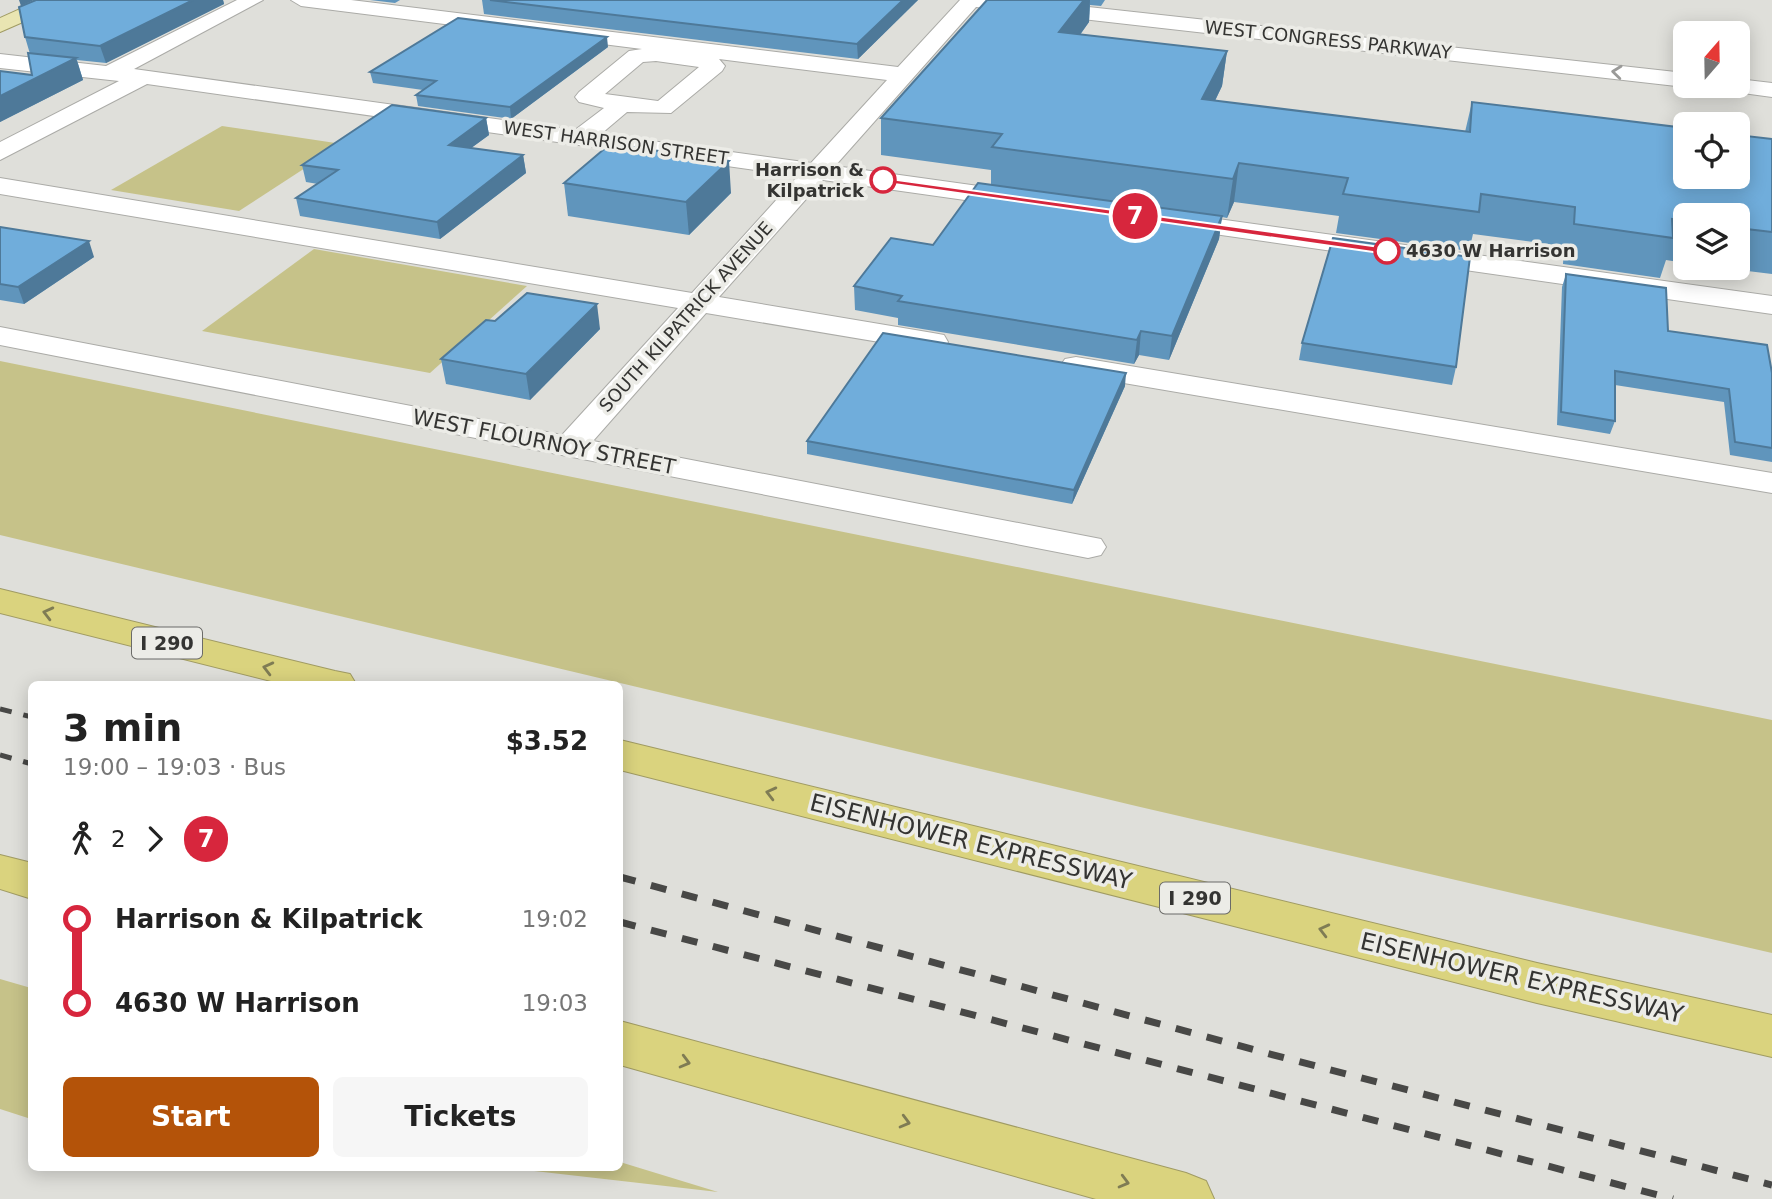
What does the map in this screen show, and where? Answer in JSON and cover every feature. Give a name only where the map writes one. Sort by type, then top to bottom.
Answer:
[{"type":"highway","name":"I 290","points":[[0,601],[323,681]]},
{"type":"highway","name":"EISENHOWER EXPRESSWAY","points":[[623,756],[1537,983],[1772,1037]]},
{"type":"highway","points":[[0,872],[28,880]]},
{"type":"highway","points":[[623,1044],[1186,1199]]},
{"type":"main road","points":[[0,26],[57,0]]},
{"type":"street","points":[[108,73],[253,0]]},
{"type":"street","points":[[301,0],[904,75]]},
{"type":"street","name":"SOUTH KILPATRICK AVENUE","points":[[569,447],[971,0]]},
{"type":"street","name":"WEST CONGRESS PARKWAY","points":[[971,0],[1673,79]]},
{"type":"street","points":[[1145,20],[1157,0]]},
{"type":"street","points":[[580,138],[622,105],[663,108],[714,66],[710,62],[656,54],[637,56],[587,97],[622,105]]},
{"type":"street","name":"WEST HARRISON STREET","points":[[0,61],[144,77],[1049,204]]},
{"type":"street","points":[[0,83],[37,65]]},
{"type":"street","points":[[0,152],[144,77]]},
{"type":"street","points":[[1750,88],[1772,90]]},
{"type":"street","points":[[0,186],[963,347]]},
{"type":"street","points":[[1144,217],[1772,305]]},
{"type":"street","name":"WEST FLOURNOY STREET","points":[[0,336],[1088,547]]},
{"type":"street","points":[[1045,361],[1772,482]]},
{"type":"shaded area","points":[[222,126],[342,144],[239,211],[111,190]]},
{"type":"shaded area","points":[[314,249],[527,286],[430,373],[202,331]]},
{"type":"shaded area","points":[[0,361],[1772,720],[1772,953],[1136,806],[623,684],[623,681],[612,681],[0,535]]},
{"type":"shaded area","points":[[0,979],[28,987],[28,1118],[0,1109]]},
{"type":"shaded area","points":[[623,1163],[718,1192],[533,1171],[623,1171]]},
{"type":"building","points":[[36,0],[193,0],[100,46],[25,37],[19,7]]},
{"type":"building","points":[[490,0],[903,0],[857,44]]},
{"type":"building","points":[[987,0],[1084,0],[1059,32],[1227,51],[1202,99],[1470,132],[1472,102],[1673,127],[1673,189],[1750,189],[1750,136],[1772,139],[1772,232],[1750,229],[1750,203],[1673,203],[1673,238],[1574,224],[1575,207],[1481,194],[1479,212],[1343,194],[1348,178],[1239,163],[1233,179],[992,147],[1002,134],[881,118]]},
{"type":"building","points":[[458,18],[607,37],[510,107],[416,95],[436,81],[370,72]]},
{"type":"building","points":[[28,53],[76,58],[0,96],[0,71],[32,75]]},
{"type":"building","points":[[392,105],[486,118],[449,145],[523,155],[437,222],[296,198],[338,170],[302,165]]},
{"type":"building","points":[[610,144],[729,161],[686,202],[564,183]]},
{"type":"building","points":[[978,183],[1222,216],[1172,336],[1141,331],[1137,340],[898,301],[902,296],[854,286],[891,238],[933,245]]},
{"type":"building","points":[[0,227],[89,241],[18,287],[0,284]]},
{"type":"building","points":[[1333,238],[1470,257],[1456,367],[1302,343]]},
{"type":"building","points":[[1566,274],[1666,288],[1668,331],[1767,345],[1772,373],[1772,448],[1735,442],[1729,389],[1615,371],[1615,421],[1561,412]]},
{"type":"building","points":[[527,293],[597,304],[526,374],[441,359],[486,320],[495,321]]},
{"type":"building","points":[[883,333],[1126,373],[1074,490],[807,441]]},
{"type":"railway","points":[[0,709],[28,716]]},
{"type":"railway","points":[[0,755],[28,763]]},
{"type":"railway","points":[[623,878],[1266,1053],[1772,1185]]},
{"type":"railway","points":[[623,923],[1673,1199]]},
{"type":"bus line","name":"7","points":[[883,180],[1387,251]]},
{"type":"place","name":"Harrison & Kilpatrick","points":[[883,180]]},
{"type":"place","name":"4630 W Harrison","points":[[1387,251]]}]
